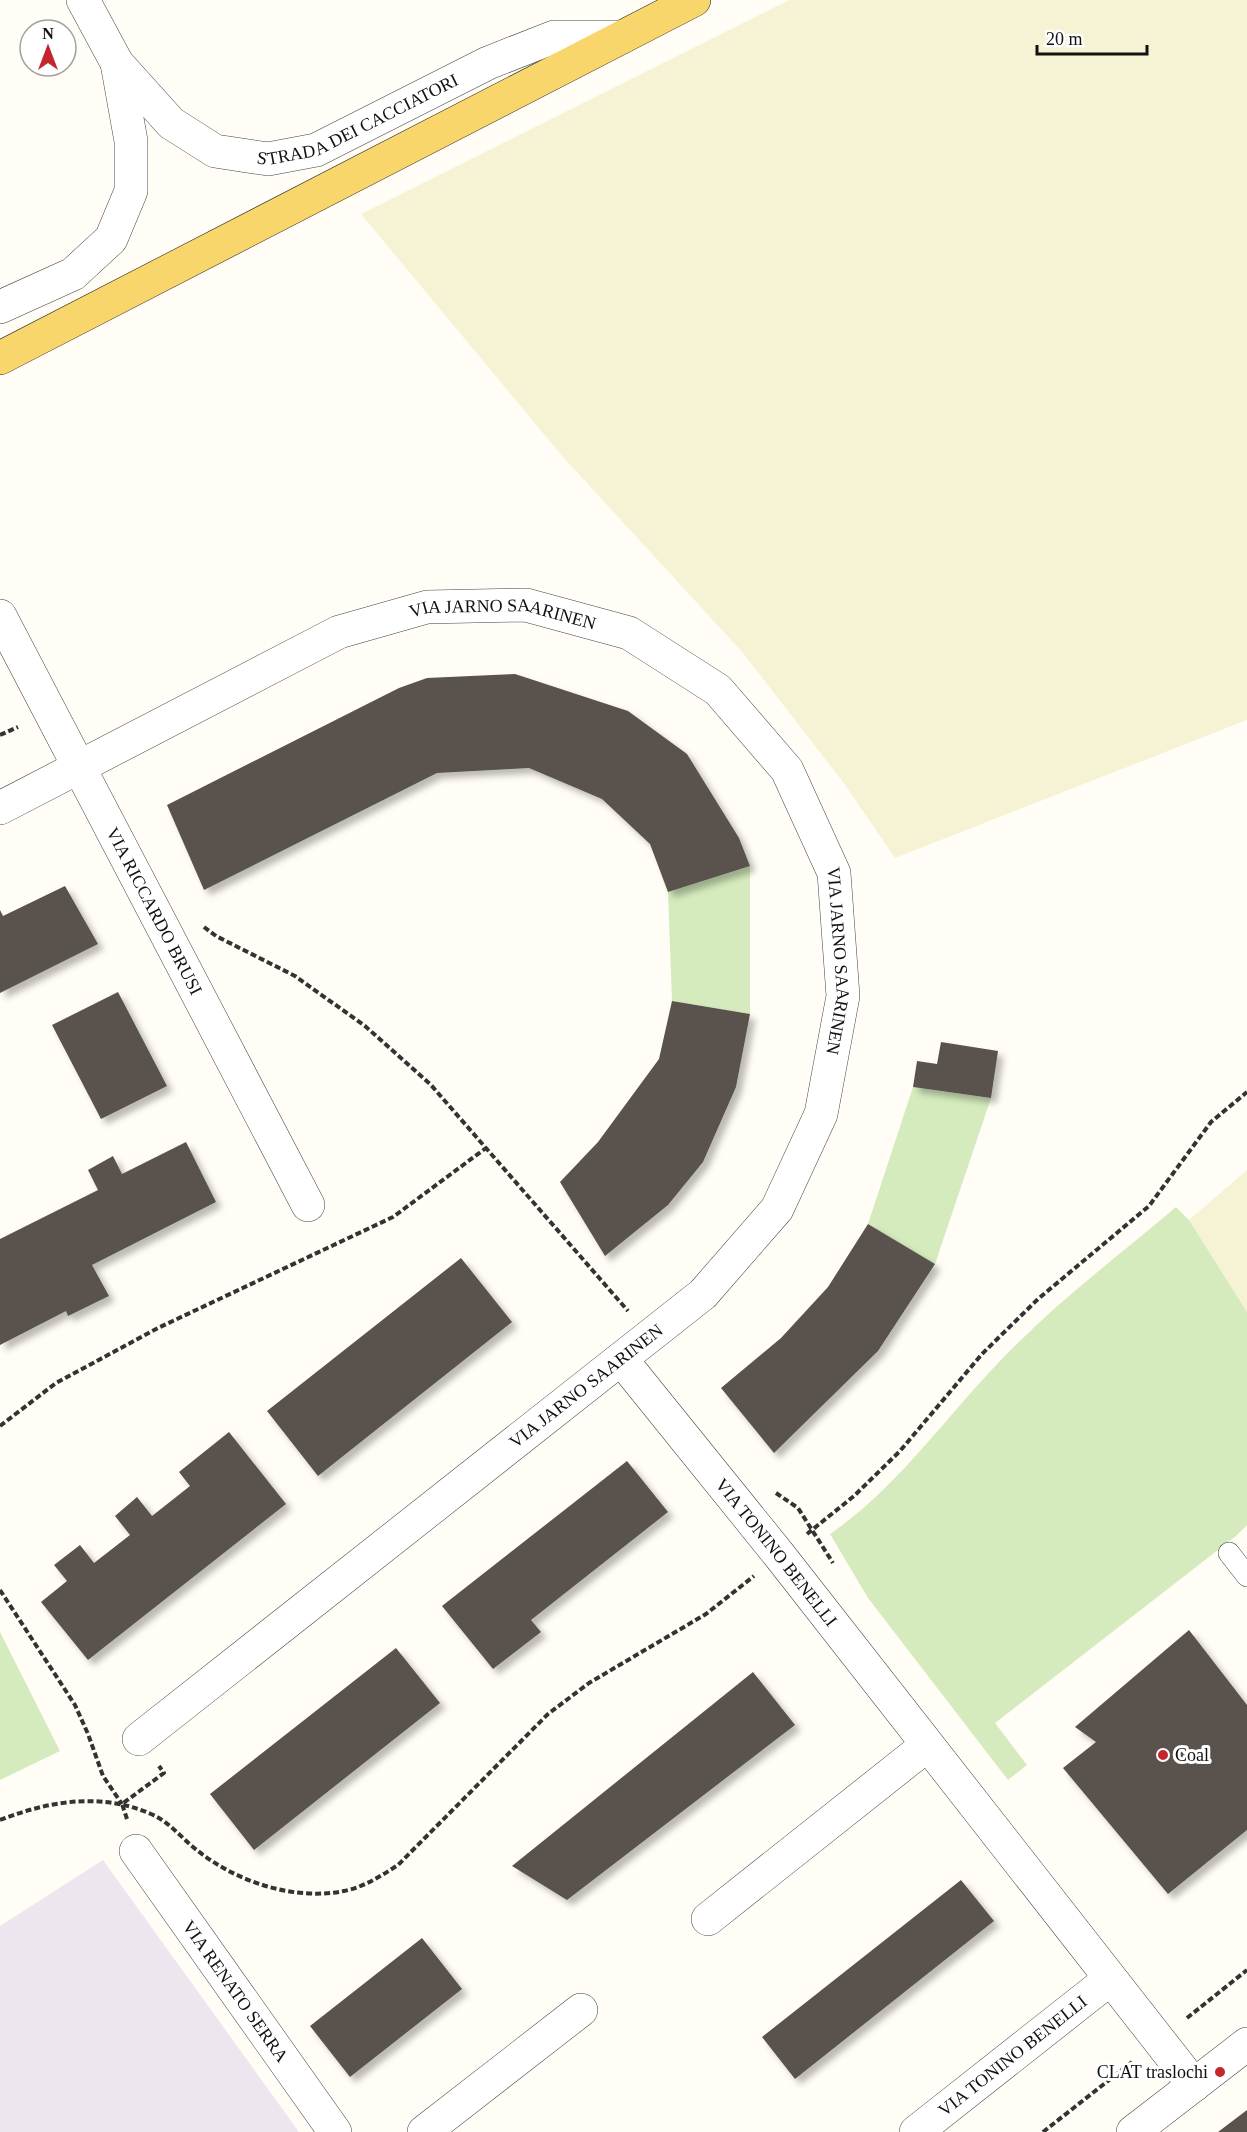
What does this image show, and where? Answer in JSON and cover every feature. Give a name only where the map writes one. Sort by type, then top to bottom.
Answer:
[{"type":"main road","points":[[0,358],[694,0]]},
{"type":"street","name":"STRADA DEI CACCIATORI","points":[[83,0],[117,63],[171,123],[215,151],[268,159],[316,150],[488,63],[554,37],[622,37]]},
{"type":"street","name":"STRADA DEI CACCIATORI","points":[[0,307],[74,274],[111,238],[131,191],[131,141],[117,63]]},
{"type":"street","name":"VIA JARNO SAARINEN","points":[[0,808],[339,632],[427,608],[526,605],[629,633],[718,690],[787,770],[834,873],[843,996],[821,1114],[777,1209],[703,1294],[139,1738]]},
{"type":"street","name":"VIA RICCARDO BRUSI","points":[[0,615],[308,1205]]},
{"type":"street","name":"VIA TONINO BENELLI","points":[[621,1359],[780,1556],[1194,2085]]},
{"type":"street","points":[[708,1919],[927,1746]]},
{"type":"street","name":"VIA RENATO SERRA","points":[[136,1851],[335,2132]]},
{"type":"street","name":"VIA TONINO BENELLI","points":[[916,2132],[1110,1979]]},
{"type":"street","points":[[424,2132],[581,2010]]},
{"type":"street","points":[[1133,2132],[1247,2044]]},
{"type":"lane","points":[[1229,1553],[1247,1576]]},
{"type":"path","points":[[0,1820],[31,1808],[61,1802],[122,1804],[153,1815],[172,1828],[197,1851],[232,1874],[268,1886],[309,1894],[345,1891],[370,1882],[398,1865],[548,1714],[589,1683],[706,1614],[854,1496],[900,1451],[982,1354],[1038,1299],[1149,1206],[1211,1122],[1247,1092]]},
{"type":"path","points":[[0,1426],[56,1383],[158,1328],[393,1217],[486,1148]]},
{"type":"path","points":[[0,1590],[75,1705],[103,1776],[122,1804],[136,1851]]},
{"type":"path","points":[[122,1804],[164,1773],[139,1738]]},
{"type":"shaded area","points":[[789,0],[1247,0],[1247,720],[895,858],[843,782],[743,653],[563,457],[361,214]]},
{"type":"shaded area","points":[[1247,1170],[1247,1312],[1189,1220]]},
{"type":"shaded area","points":[[103,1860],[299,2132],[0,2132],[0,1926]]},
{"type":"green space","points":[[750,866],[750,1014],[672,1001],[668,892]]},
{"type":"green space","points":[[913,1087],[991,1098],[935,1264],[868,1224]]},
{"type":"green space","points":[[1176,1207],[1189,1220],[1247,1312],[1247,1525],[1236,1536],[995,1723],[1027,1765],[1008,1780],[868,1598],[830,1534],[854,1516],[898,1475],[1021,1340]]},
{"type":"green space","points":[[0,1632],[60,1751],[0,1780]]},
{"type":"building","points":[[515,674],[628,711],[687,754],[739,838],[750,866],[668,892],[650,844],[602,799],[529,768],[437,773],[204,890],[167,805],[399,688],[427,678]]},
{"type":"building","points":[[65,886],[98,944],[0,993],[0,910],[3,916]]},
{"type":"building","points":[[118,992],[167,1086],[101,1119],[52,1025]]},
{"type":"building","points":[[672,1001],[750,1014],[736,1087],[703,1162],[668,1205],[605,1256],[560,1182],[598,1142],[659,1059]]},
{"type":"building","points":[[941,1042],[998,1051],[991,1098],[913,1087],[917,1061],[937,1064]]},
{"type":"building","points":[[186,1142],[216,1202],[92,1265],[109,1296],[68,1316],[66,1311],[0,1345],[0,1239],[98,1190],[88,1170],[113,1156],[122,1174]]},
{"type":"building","points":[[868,1224],[935,1264],[878,1351],[774,1453],[721,1388],[781,1338],[828,1287]]},
{"type":"building","points":[[461,1258],[512,1322],[318,1476],[267,1411]]},
{"type":"building","points":[[229,1432],[286,1504],[88,1660],[41,1602],[67,1581],[54,1565],[80,1545],[94,1563],[130,1535],[115,1516],[137,1497],[152,1516],[190,1486],[179,1472]]},
{"type":"building","points":[[627,1461],[668,1512],[531,1620],[541,1632],[493,1669],[442,1606]]},
{"type":"building","name":"Coal","points":[[1189,1630],[1247,1705],[1247,1830],[1168,1894],[1063,1768],[1096,1742],[1075,1727]]},
{"type":"building","points":[[396,1648],[440,1703],[254,1850],[210,1794]]},
{"type":"building","points":[[753,1672],[795,1725],[567,1900],[512,1866]]},
{"type":"building","points":[[961,1880],[994,1921],[795,2079],[762,2037]]},
{"type":"building","points":[[422,1938],[462,1989],[350,2077],[310,2026]]},
{"type":"building","points":[[1247,2110],[1247,2132],[1218,2132]]},
{"type":"place","name":"Coal","points":[[1163,1755]]},
{"type":"place","name":"CLAT traslochi","points":[[1220,2072]]}]
